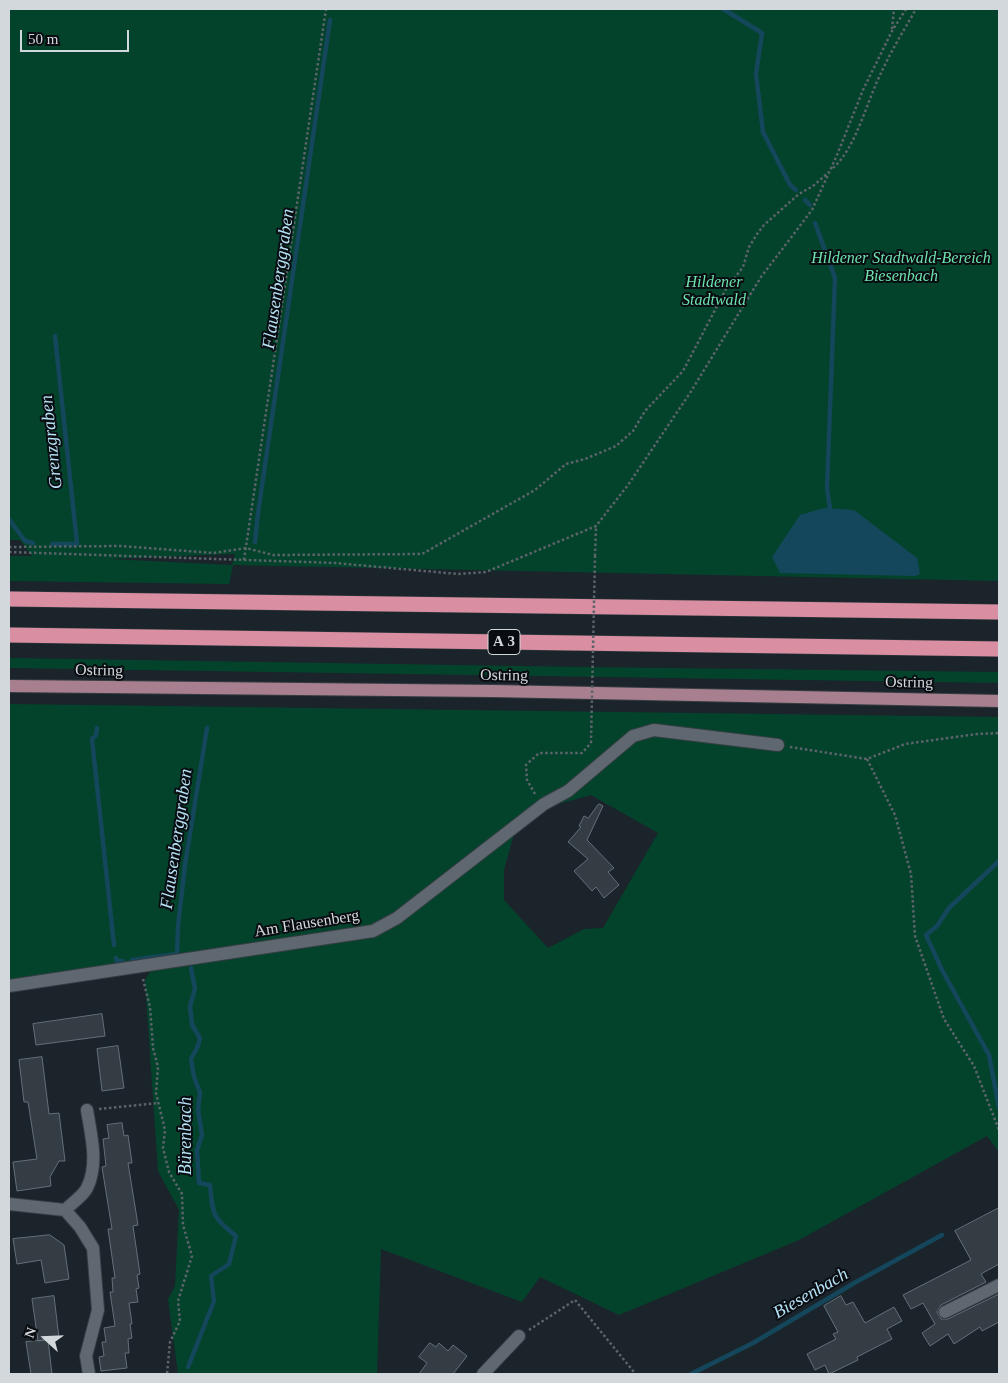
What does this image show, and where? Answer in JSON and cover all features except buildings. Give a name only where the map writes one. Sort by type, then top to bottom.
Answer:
[{"type":"highway","name":"A 3","points":[[9,599],[999,612]]},
{"type":"highway","name":"A 3","points":[[9,635],[999,649]]},
{"type":"main road","name":"Ostring","points":[[9,686],[999,701]]},
{"type":"street","name":"Am Flausenberg","points":[[9,986],[373,931],[397,918],[544,804],[568,791],[633,736],[654,730],[778,745]]},
{"type":"street","points":[[65,1210],[87,1189],[92,1174],[94,1159],[87,1110]]},
{"type":"street","points":[[9,1204],[65,1210],[80,1227],[93,1248],[98,1310],[86,1356],[88,1374]]},
{"type":"street","points":[[945,1312],[999,1285]]},
{"type":"street","points":[[483,1374],[519,1336]]},
{"type":"path","points":[[244,560],[326,9]]},
{"type":"path","points":[[892,30],[894,9]]},
{"type":"path","points":[[9,552],[335,563],[458,574],[486,572],[596,526],[628,485],[690,393],[761,277],[812,210],[831,170],[863,90],[892,30],[906,9]]},
{"type":"path","points":[[9,547],[120,546],[213,553],[246,548],[273,555],[422,554],[535,490],[566,464],[585,460],[616,446],[633,431],[645,411],[683,371],[726,289],[743,267],[749,247],[764,225],[839,162],[851,141],[880,74],[916,9]]},
{"type":"path","points":[[544,804],[535,794],[527,780],[526,765],[539,753],[582,753],[591,743],[596,526]]},
{"type":"path","points":[[778,745],[867,758],[905,744],[977,734],[999,733]]},
{"type":"path","points":[[867,758],[895,815],[911,874],[915,936],[944,1019],[974,1066],[999,1130]]},
{"type":"path","points":[[140,966],[150,1007],[153,1048],[158,1067],[156,1093],[165,1130],[163,1148],[168,1172],[182,1194],[183,1225],[192,1256],[178,1301],[180,1320],[170,1342],[167,1374]]},
{"type":"path","points":[[87,1110],[158,1102]]},
{"type":"path","points":[[519,1336],[575,1300],[634,1372]]},
{"type":"green space","name":"Hildener Stadtwald","points":[[9,9],[999,9],[999,581],[233,565],[229,584],[9,581],[9,556],[32,556],[20,540],[9,540]],"holes":[[[235,554],[232,565],[109,559]]]},
{"type":"green space","points":[[9,658],[999,672],[999,683],[9,668]]},
{"type":"green space","points":[[9,704],[999,717],[999,1152],[987,1136],[799,1240],[619,1315],[540,1277],[522,1302],[381,1249],[377,1374],[178,1374],[168,1299],[175,1286],[179,1210],[158,1171],[145,981],[155,961],[9,980]],"holes":[[[591,795],[658,833],[603,928],[584,929],[548,948],[504,900],[504,870],[519,815]]]},
{"type":"water","points":[[824,508],[854,510],[917,558],[920,574],[915,576],[780,573],[772,557],[800,515]]},
{"type":"waterway","points":[[723,9],[762,33],[756,74],[763,132],[790,185],[796,190]]},
{"type":"waterway","name":"Flausenberggraben","points":[[255,542],[330,20]]},
{"type":"waterway","points":[[805,200],[810,205]]},
{"type":"waterway","points":[[815,223],[835,278],[827,488],[830,509]]},
{"type":"waterway","name":"Grenzgraben","points":[[52,544],[77,544],[55,336]]},
{"type":"waterway","name":"Bürenbach","points":[[9,519],[25,541],[33,543]]},
{"type":"waterway","name":"Bürenbach","points":[[97,728],[96,735],[92,739],[114,945]]},
{"type":"waterway","name":"Flausenberggraben","points":[[132,960],[177,954],[178,926],[185,865],[207,728]]},
{"type":"waterway","name":"Biesenbach","points":[[999,861],[949,908],[937,926],[926,935],[942,970],[989,1055],[999,1108]]},
{"type":"waterway","name":"Bürenbach","points":[[116,958],[117,961],[123,961]]},
{"type":"waterway","name":"Bürenbach","points":[[188,1367],[214,1301],[211,1276],[229,1264],[236,1236],[215,1215],[210,1185],[199,1183],[197,1150],[202,1135],[198,1110],[200,1092],[194,1077],[191,1059],[200,1038],[192,1025],[190,1006],[195,989],[191,968]]},
{"type":"waterway","name":"Biesenbach","points":[[691,1374],[753,1343],[856,1282],[942,1235]]},
{"type":"park label","name":"Hildener Stadtwald-Bereich Biesenbach","points":[[901,268]]}]
